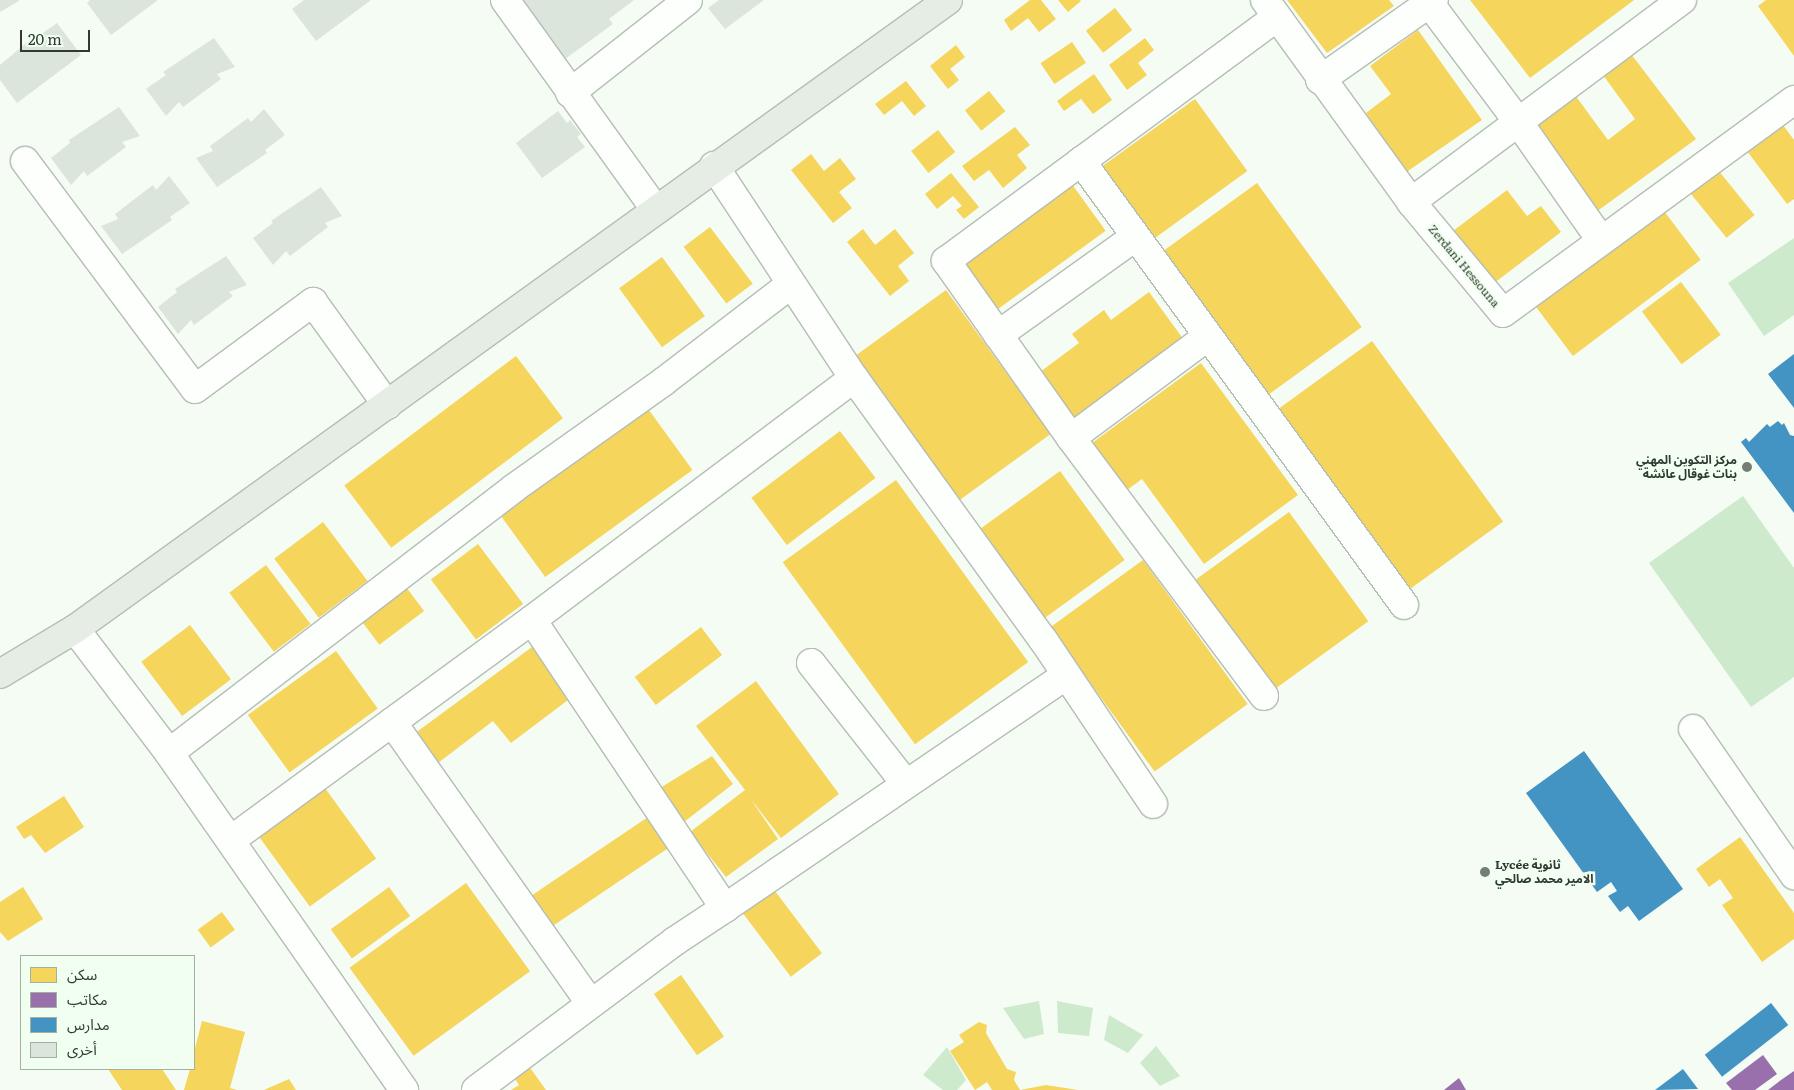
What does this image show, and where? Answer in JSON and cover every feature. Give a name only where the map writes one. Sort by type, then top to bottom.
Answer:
[{"type":"main road","points":[[0,674],[74,629],[387,405],[714,166],[948,0]]},
{"type":"street","points":[[504,0],[655,209]]},
{"type":"street","points":[[570,93],[688,0]]},
{"type":"street","points":[[1411,202],[1682,0]]},
{"type":"street","points":[[1320,80],[1430,1],[1601,240]]},
{"type":"street","points":[[1264,696],[1071,438],[946,261],[1081,161],[1271,8]]},
{"type":"street","name":"Zerdani Hessouna","points":[[1271,8],[1320,80],[1411,202],[1503,314],[1601,240],[1794,100]]},
{"type":"street","points":[[26,161],[195,389],[313,302],[387,405]]},
{"type":"street","points":[[1081,161],[1404,606]]},
{"type":"street","points":[[714,166],[854,378],[1066,675],[1153,804]]},
{"type":"street","points":[[998,335],[1135,237]]},
{"type":"street","points":[[169,753],[514,488],[663,382],[791,284]]},
{"type":"street","points":[[1071,438],[1207,337]]},
{"type":"street","points":[[231,840],[532,620],[854,378]]},
{"type":"street","points":[[532,620],[725,908]]},
{"type":"street","points":[[74,629],[169,753],[404,1090]]},
{"type":"street","points":[[811,663],[906,784]]},
{"type":"street","points":[[476,1090],[591,1004],[725,908],[1066,675]]},
{"type":"street","points":[[392,722],[591,1004]]},
{"type":"street","points":[[1693,729],[1794,876]]},
{"type":"green space","points":[[1794,238],[1794,315],[1764,336],[1728,283]]},
{"type":"green space","points":[[1743,496],[1794,568],[1794,677],[1751,707],[1649,563]]},
{"type":"green space","points":[[1039,1001],[1044,1034],[1024,1039],[1003,1008]]},
{"type":"green space","points":[[1057,1001],[1093,1008],[1089,1036],[1058,1033]]},
{"type":"green space","points":[[1109,1015],[1143,1035],[1128,1053],[1104,1040]]},
{"type":"green space","points":[[1156,1046],[1180,1076],[1160,1086],[1140,1063]]},
{"type":"green space","points":[[947,1047],[966,1080],[957,1090],[943,1090],[923,1075]]},
{"type":"building: سكن","points":[[1030,0],[1041,0],[1056,19],[1039,32],[1028,18],[1011,31],[1004,20]]},
{"type":"building: سكن","points":[[1058,0],[1080,0],[1081,1],[1068,12]]},
{"type":"building: سكن","points":[[1287,0],[1389,0],[1394,6],[1327,53]]},
{"type":"building: سكن","points":[[1470,0],[1634,0],[1530,78]]},
{"type":"building: سكن","points":[[1766,0],[1794,0],[1794,56],[1758,6]]},
{"type":"building: سكن","points":[[1115,8],[1132,30],[1103,53],[1086,31]]},
{"type":"building: سكن","points":[[1418,30],[1482,120],[1405,173],[1366,113],[1391,94],[1370,66]]},
{"type":"building: سكن","points":[[1145,38],[1154,50],[1138,63],[1147,75],[1127,90],[1109,65]]},
{"type":"building: سكن","points":[[1072,42],[1086,63],[1054,84],[1040,63]]},
{"type":"building: سكن","points":[[956,45],[965,57],[950,69],[959,80],[948,89],[930,66]]},
{"type":"building: سكن","points":[[1631,54],[1696,139],[1592,215],[1532,126],[1575,95],[1608,140],[1635,119],[1603,75]]},
{"type":"building: سكن","points":[[1094,74],[1112,100],[1093,114],[1081,99],[1064,111],[1057,101]]},
{"type":"building: سكن","points":[[906,81],[926,106],[914,116],[902,101],[884,115],[875,104]]},
{"type":"building: سكن","points":[[989,91],[1005,111],[981,131],[965,111]]},
{"type":"building: سكن","points":[[1195,99],[1247,171],[1154,239],[1102,167]]},
{"type":"building: سكن","points":[[1783,125],[1794,140],[1794,199],[1787,204],[1747,151]]},
{"type":"building: سكن","points":[[1015,127],[1030,145],[1017,155],[1027,168],[1003,188],[989,170],[974,181],[962,166]]},
{"type":"building: سكن","points":[[938,130],[955,152],[928,173],[911,151]]},
{"type":"building: سكن","points":[[811,154],[824,171],[840,158],[856,179],[839,192],[852,208],[833,223],[791,170]]},
{"type":"building: سكن","points":[[1718,170],[1755,215],[1727,238],[1690,193]]},
{"type":"building: سكن","points":[[951,173],[979,207],[964,219],[956,210],[962,206],[953,196],[937,209],[925,194]]},
{"type":"building: سكن","points":[[1071,183],[1106,231],[996,311],[961,263]]},
{"type":"building: سكن","points":[[1257,183],[1362,327],[1269,395],[1164,251]]},
{"type":"building: سكن","points":[[1507,190],[1527,216],[1541,206],[1561,232],[1493,284],[1453,231]]},
{"type":"building: سكن","points":[[1664,211],[1701,260],[1573,356],[1536,307]]},
{"type":"building: سكن","points":[[710,227],[753,284],[726,304],[684,247]]},
{"type":"building: سكن","points":[[863,229],[875,245],[895,229],[914,253],[898,266],[909,281],[890,296],[847,242]]},
{"type":"building: سكن","points":[[662,257],[705,316],[662,347],[619,288]]},
{"type":"building: سكن","points":[[1681,282],[1721,335],[1682,364],[1642,311]]},
{"type":"building: سكن","points":[[946,290],[1051,434],[958,502],[853,358]]},
{"type":"building: سكن","points":[[1149,292],[1184,340],[1075,419],[1040,372],[1079,343],[1072,334],[1104,310],[1111,320]]},
{"type":"building: سكن","points":[[1372,341],[1503,521],[1410,589],[1279,409]]},
{"type":"building: سكن","points":[[516,356],[563,418],[391,548],[344,485]]},
{"type":"building: سكن","points":[[1201,363],[1298,495],[1204,564],[1142,479],[1127,490],[1092,443]]},
{"type":"building: سكن","points":[[646,406],[692,470],[545,577],[499,513]]},
{"type":"building: سكن","points":[[840,431],[876,478],[787,545],[751,498]]},
{"type":"building: سكن","points":[[1060,471],[1125,560],[1043,619],[978,530]]},
{"type":"building: سكن","points":[[896,480],[1028,662],[915,744],[783,562]]},
{"type":"building: سكن","points":[[1289,512],[1368,621],[1275,689],[1196,580]]},
{"type":"building: سكن","points":[[323,522],[368,581],[319,618],[274,559]]},
{"type":"building: سكن","points":[[478,544],[523,604],[476,639],[431,580]]},
{"type":"building: سكن","points":[[1143,560],[1248,704],[1155,772],[1050,628]]},
{"type":"building: سكن","points":[[266,565],[311,624],[274,652],[229,593]]},
{"type":"building: سكن","points":[[406,587],[424,611],[379,645],[361,621]]},
{"type":"building: سكن","points":[[190,625],[231,679],[182,716],[141,662]]},
{"type":"building: سكن","points":[[701,627],[722,655],[656,705],[635,677]]},
{"type":"building: سكن","points":[[536,644],[572,697],[511,743],[493,721],[438,763],[414,734]]},
{"type":"building: سكن","points":[[336,651],[378,708],[290,773],[248,715]]},
{"type":"building: سكن","points":[[756,681],[839,794],[781,838],[750,798],[778,839],[726,877],[690,832],[745,790],[696,726]]},
{"type":"building: سكن","points":[[712,756],[733,784],[684,822],[660,788]]},
{"type":"building: سكن","points":[[325,788],[376,858],[310,907],[259,836]]},
{"type":"building: سكن","points":[[64,796],[84,827],[45,853],[31,835],[24,839],[16,827]]},
{"type":"building: سكن","points":[[651,815],[672,846],[552,926],[532,896]]},
{"type":"building: سكن","points":[[1740,837],[1794,913],[1794,939],[1762,962],[1722,905],[1733,898],[1720,879],[1709,887],[1696,869]]},
{"type":"building: سكن","points":[[466,883],[530,971],[414,1056],[350,968]]},
{"type":"building: سكن","points":[[23,887],[43,919],[8,941],[0,932],[0,902]]},
{"type":"building: سكن","points":[[389,887],[410,916],[352,958],[331,929]]},
{"type":"building: سكن","points":[[772,887],[822,953],[791,977],[741,910]]},
{"type":"building: سكن","points":[[222,912],[235,930],[211,947],[198,930]]},
{"type":"building: سكن","points":[[681,975],[724,1036],[697,1055],[654,994]]},
{"type":"building: سكن","points":[[202,1021],[245,1032],[230,1088],[237,1090],[184,1090],[190,1070],[195,1070],[195,1048]]},
{"type":"building: سكن","points":[[979,1022],[987,1025],[986,1033],[1007,1069],[1016,1072],[1014,1080],[1020,1090],[992,1090],[987,1082],[975,1090],[950,1051],[964,1042],[959,1035]]},
{"type":"building: سكن","points":[[528,1065],[546,1090],[511,1090],[519,1085],[513,1076]]},
{"type":"building: سكن","points":[[109,1070],[163,1070],[176,1090],[122,1090]]},
{"type":"building: سكن","points":[[289,1079],[296,1090],[264,1090]]},
{"type":"building: سكن","points":[[1046,1085],[1078,1090],[1020,1090]]},
{"type":"building: مكاتب","points":[[1763,1055],[1777,1074],[1755,1090],[1732,1090],[1726,1083]]},
{"type":"building: مكاتب","points":[[1794,1071],[1794,1090],[1768,1090],[1781,1080]]},
{"type":"building: مكاتب","points":[[1459,1078],[1466,1090],[1444,1090]]},
{"type":"building: مدارس","points":[[1794,354],[1794,408],[1768,374]]},
{"type":"building: مدارس","points":[[1778,421],[1782,425],[1784,423],[1790,435],[1794,436],[1794,513],[1741,442],[1746,438],[1749,442],[1767,424],[1770,427]]},
{"type":"building: مدارس","points":[[1584,751],[1683,889],[1639,921],[1628,906],[1620,912],[1608,896],[1617,891],[1611,882],[1597,892],[1526,793]]},
{"type":"building: مدارس","points":[[1771,1003],[1788,1025],[1722,1077],[1705,1055]]},
{"type":"building: مدارس","points":[[1683,1069],[1698,1089],[1655,1090]]},
{"type":"building: أخرى","points":[[0,0],[18,0],[19,1],[0,12]]},
{"type":"building: أخرى","points":[[90,0],[158,0],[111,35],[87,3]]},
{"type":"building: أخرى","points":[[304,0],[371,0],[316,41],[292,9]]},
{"type":"building: أخرى","points":[[515,0],[634,0],[609,19],[613,24],[561,62]]},
{"type":"building: أخرى","points":[[719,0],[764,0],[725,29],[708,8]]},
{"type":"building: أخرى","points":[[57,23],[81,55],[17,103],[0,80],[0,65],[38,33],[40,35]]},
{"type":"building: أخرى","points":[[214,38],[235,67],[217,74],[221,79],[183,107],[179,102],[166,116],[146,89],[166,75],[163,72]]},
{"type":"building: أخرى","points":[[119,107],[140,136],[122,142],[126,147],[87,176],[84,171],[71,185],[51,158],[70,143],[69,140]]},
{"type":"building: أخرى","points":[[264,109],[285,135],[265,150],[267,153],[217,187],[196,158],[213,151],[210,146],[248,118],[251,122]]},
{"type":"building: أخرى","points":[[558,111],[567,123],[570,120],[581,134],[577,137],[585,147],[542,178],[516,143]]},
{"type":"building: أخرى","points":[[169,176],[190,203],[170,217],[172,220],[122,254],[101,226],[118,219],[115,214],[153,185],[156,190]]},
{"type":"building: أخرى","points":[[321,187],[342,216],[325,223],[328,227],[290,256],[286,251],[273,265],[253,238],[273,223],[271,221]]},
{"type":"building: أخرى","points":[[226,256],[247,285],[229,292],[233,296],[194,325],[191,320],[178,334],[158,307],[177,292],[175,289]]},
{"type":"place","name":"مركز التكوين المهني بنات غوقال عائشة","points":[[1747,467]]},
{"type":"place","name":"Lycée ثانوية الامير محمد صالحي","points":[[1485,872]]}]
